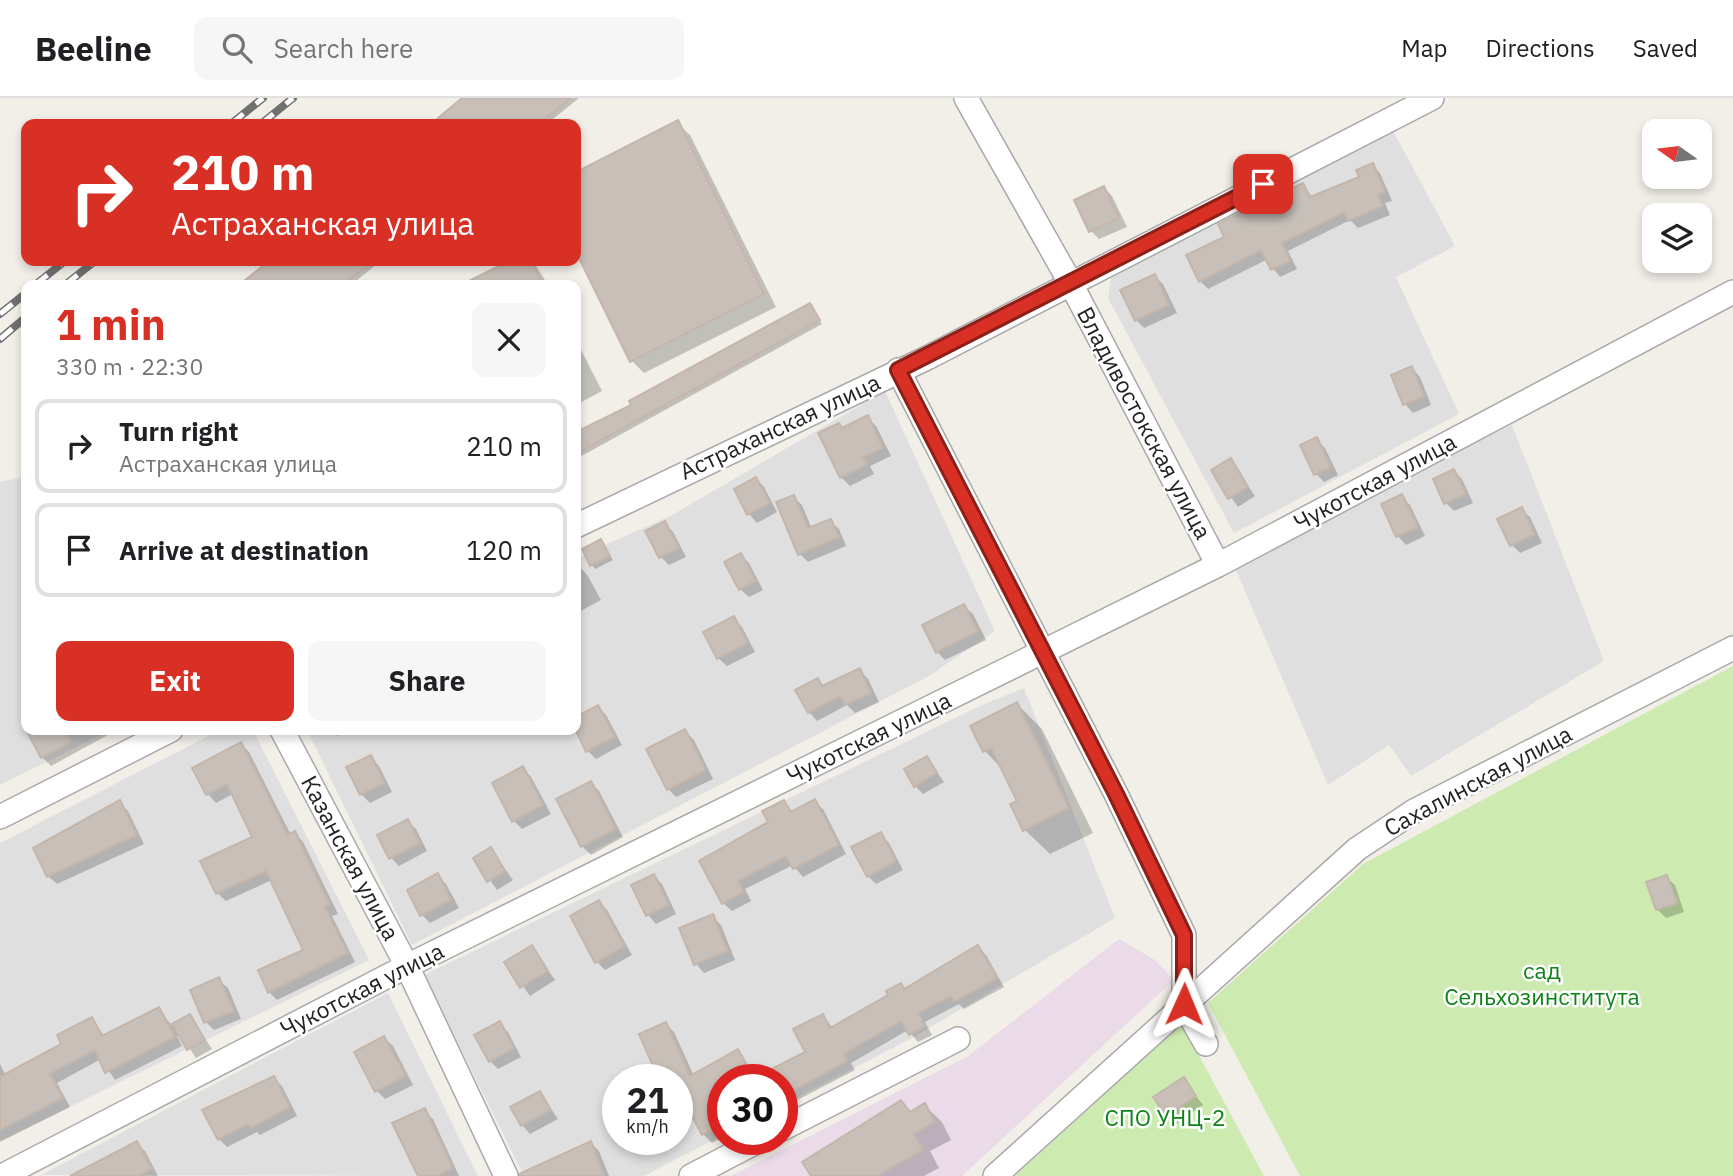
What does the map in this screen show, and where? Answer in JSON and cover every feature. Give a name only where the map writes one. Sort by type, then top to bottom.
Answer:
[{"type":"street","name":"Владивостокская улица","points":[[966,98],[1070,282],[1218,565]]},
{"type":"street","name":"Астраханская улица","points":[[581,524],[898,370],[1432,98]]},
{"type":"street","name":"Чукотская улица","points":[[2,1176],[407,966],[1218,565],[1733,292]]},
{"type":"street","points":[[898,370],[1116,794],[1184,935],[1184,1004],[1206,1044]]},
{"type":"street","name":"Сахалинская улица","points":[[995,1176],[1357,849],[1414,811],[1733,648]]},
{"type":"street","points":[[0,817],[161,735]]},
{"type":"street","name":"Казанская улица","points":[[285,735],[407,966],[506,1176]]},
{"type":"street","points":[[798,1121],[958,1039]]},
{"type":"street","points":[[691,1176],[731,1155]]},
{"type":"shaded area","points":[[1392,129],[1455,246],[1396,277],[1459,414],[1234,533],[1108,298],[1112,272]]},
{"type":"shaded area","points":[[885,391],[995,631],[929,676],[412,945],[309,735],[581,735],[581,556],[672,515]]},
{"type":"shaded area","points":[[1512,425],[1604,661],[1411,776],[1389,745],[1328,785],[1233,563]]},
{"type":"shaded area","points":[[21,477],[21,735],[101,735],[0,785],[0,482]]},
{"type":"shaded area","points":[[1024,688],[1115,918],[912,1038],[798,1097],[798,1064],[707,1064],[707,1143],[693,1151],[693,1064],[602,1064],[602,1155],[684,1155],[644,1176],[524,1176],[424,975],[982,705]]},
{"type":"shaded area","points":[[210,735],[256,735],[369,960],[0,1141],[0,843]]},
{"type":"shaded area","points":[[1119,939],[1155,960],[1174,980],[962,1176],[731,1176],[772,1155],[798,1155],[798,1142],[968,1056]]},
{"type":"shaded area","points":[[388,993],[478,1176],[41,1175]]},
{"type":"green space","name":"сад Сельхозинститута","points":[[1733,666],[1733,1176],[1300,1176],[1208,1003],[1363,864]]},
{"type":"green space","name":"СПО УНЦ-2","points":[[1182,1024],[1264,1176],[1015,1176]]},
{"type":"building","points":[[462,98],[571,98],[545,119],[437,119]]},
{"type":"building","points":[[678,120],[764,294],[630,362],[581,262],[581,169]]},
{"type":"building","points":[[1373,163],[1385,192],[1378,195],[1383,206],[1348,221],[1344,212],[1282,243],[1290,261],[1271,270],[1261,250],[1199,282],[1186,255],[1224,237],[1218,224],[1303,183],[1310,197],[1359,177],[1356,170]]},
{"type":"building","points":[[1104,186],[1119,218],[1089,232],[1074,200]]},
{"type":"building","points":[[263,266],[367,266],[349,280],[245,280]]},
{"type":"building","points":[[499,266],[534,266],[540,280],[471,280]]},
{"type":"building","points":[[1155,274],[1169,305],[1135,321],[1120,290]]},
{"type":"building","points":[[810,303],[820,320],[581,451],[581,430],[631,405],[629,401]]},
{"type":"building","points":[[1412,366],[1424,397],[1403,405],[1391,375]]},
{"type":"building","points":[[868,415],[883,448],[863,457],[867,465],[840,478],[818,433],[839,423],[842,428]]},
{"type":"building","points":[[1317,437],[1331,467],[1314,475],[1300,445]]},
{"type":"building","points":[[1231,458],[1248,487],[1228,499],[1211,470]]},
{"type":"building","points":[[1454,469],[1466,494],[1444,504],[1433,479]]},
{"type":"building","points":[[756,477],[770,503],[747,515],[734,489]]},
{"type":"building","points":[[1402,494],[1418,527],[1396,537],[1381,504]]},
{"type":"building","points":[[794,495],[808,528],[831,519],[839,537],[798,555],[776,502]]},
{"type":"building","points":[[1522,507],[1535,534],[1510,546],[1497,519]]},
{"type":"building","points":[[665,521],[679,548],[659,558],[645,531]]},
{"type":"building","points":[[601,539],[610,556],[590,566],[582,549]]},
{"type":"building","points":[[741,553],[756,581],[739,590],[724,562]]},
{"type":"building","points":[[964,604],[978,631],[936,653],[922,625]]},
{"type":"building","points":[[734,616],[748,643],[717,659],[703,632]]},
{"type":"building","points":[[860,668],[871,693],[845,705],[840,696],[808,713],[795,690],[818,678],[822,686]]},
{"type":"building","points":[[1017,702],[1069,808],[1023,831],[1010,804],[1017,801],[991,748],[983,752],[970,726]]},
{"type":"building","points":[[598,705],[615,737],[586,752],[578,735],[581,735],[581,714]]},
{"type":"building","points":[[685,729],[706,770],[667,790],[646,749]]},
{"type":"building","points":[[29,735],[67,735],[71,742],[41,758]]},
{"type":"building","points":[[241,742],[288,835],[295,831],[330,905],[325,907],[348,953],[268,993],[258,970],[303,950],[266,871],[216,894],[200,861],[252,837],[227,784],[206,795],[192,768]]},
{"type":"building","points":[[371,755],[385,783],[360,795],[346,767]]},
{"type":"building","points":[[927,756],[937,773],[914,787],[904,769]]},
{"type":"building","points":[[523,766],[543,805],[512,822],[492,783]]},
{"type":"building","points":[[591,781],[616,829],[581,847],[556,799]]},
{"type":"building","points":[[815,799],[839,845],[793,869],[786,856],[738,881],[744,892],[722,904],[699,861],[768,822],[762,811],[784,800],[791,812]]},
{"type":"building","points":[[120,800],[137,835],[47,877],[33,848]]},
{"type":"building","points":[[408,819],[420,843],[389,859],[377,835]]},
{"type":"building","points":[[881,832],[896,861],[867,877],[851,847]]},
{"type":"building","points":[[491,847],[505,871],[487,882],[473,858]]},
{"type":"building","points":[[438,873],[451,900],[420,916],[407,890]]},
{"type":"building","points":[[654,874],[669,905],[646,916],[631,885]]},
{"type":"building","points":[[1667,875],[1677,903],[1656,910],[1646,882]]},
{"type":"building","points":[[599,900],[625,946],[595,963],[570,916]]},
{"type":"building","points":[[713,914],[728,951],[694,965],[679,928]]},
{"type":"building","points":[[532,945],[548,971],[520,988],[504,962]]},
{"type":"building","points":[[978,945],[997,978],[954,1002],[951,996],[918,1013],[925,1026],[909,1035],[901,1021],[844,1054],[847,1061],[798,1088],[798,1064],[781,1064],[805,1052],[793,1029],[823,1014],[830,1028],[888,995],[886,991],[901,983],[904,989]]},
{"type":"building","points":[[219,977],[234,1011],[204,1023],[190,990]]},
{"type":"building","points":[[159,1007],[175,1037],[105,1073],[95,1050],[50,1074],[63,1098],[0,1130],[0,1077],[61,1044],[57,1035],[92,1017],[102,1036]]},
{"type":"building","points":[[190,1014],[205,1040],[187,1050],[172,1024]]},
{"type":"building","points":[[500,1021],[514,1048],[489,1062],[474,1035]]},
{"type":"building","points":[[666,1022],[685,1064],[652,1064],[639,1034]]},
{"type":"building","points":[[384,1036],[406,1076],[375,1092],[354,1052]]},
{"type":"building","points":[[738,1049],[746,1064],[711,1064]]},
{"type":"building","points":[[707,1066],[707,1132],[702,1135],[693,1118],[693,1074]]},
{"type":"building","points":[[274,1076],[290,1107],[251,1128],[248,1124],[218,1140],[202,1110]]},
{"type":"building","points":[[1184,1077],[1196,1096],[1166,1116],[1153,1097]]},
{"type":"building","points":[[540,1091],[551,1110],[521,1126],[510,1107]]},
{"type":"building","points":[[901,1100],[910,1112],[925,1103],[935,1122],[914,1134],[923,1150],[877,1176],[811,1176],[802,1162]]},
{"type":"building","points":[[425,1108],[453,1168],[438,1176],[418,1176],[392,1123]]},
{"type":"building","points":[[137,1141],[152,1169],[139,1176],[70,1176]]},
{"type":"building","points":[[591,1141],[604,1176],[519,1174]]},
{"type":"railway","points":[[237,119],[263,98]]},
{"type":"railway","points":[[267,119],[293,98]]},
{"type":"railway","points":[[41,280],[59,266]]},
{"type":"railway","points":[[71,280],[89,266]]},
{"type":"railway","points":[[0,314],[21,297]]},
{"type":"railway","points":[[0,339],[21,321]]},
{"type":"route","points":[[1184,1004],[1184,935],[1116,794],[898,370],[927,358],[1263,184]]}]
